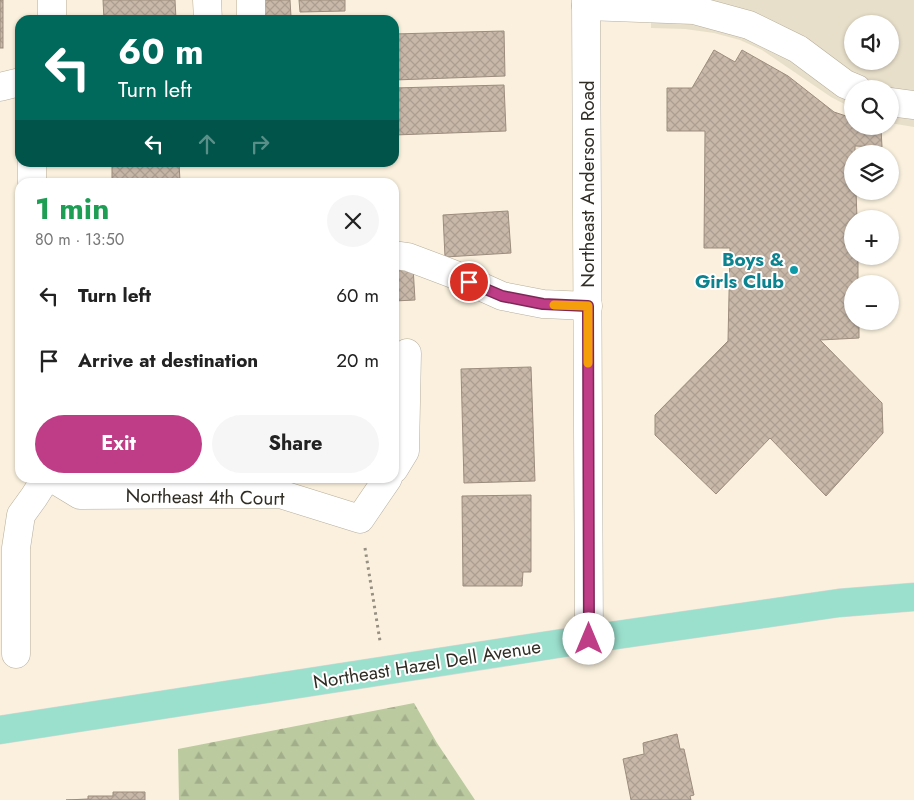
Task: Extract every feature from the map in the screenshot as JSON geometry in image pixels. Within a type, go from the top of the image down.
[{"type":"main road","name":"Northeast Hazel Dell Avenue","points":[[0,730],[589,639],[839,603],[914,597]]},
{"type":"street","points":[[52,0],[52,15]]},
{"type":"street","points":[[207,0],[208,15]]},
{"type":"street","points":[[251,0],[251,15]]},
{"type":"street","points":[[586,3],[694,10],[749,25],[798,49],[844,83]]},
{"type":"street","name":"Northeast Anderson Road","points":[[586,3],[589,639]]},
{"type":"street","points":[[0,87],[15,83]]},
{"type":"street","points":[[899,103],[914,105]]},
{"type":"street","points":[[399,256],[408,257],[453,274],[502,296],[543,304],[588,306]]},
{"type":"street","points":[[399,462],[406,451],[407,353]]},
{"type":"street","points":[[16,654],[16,548],[21,515],[43,483]]},
{"type":"street","name":"Northeast 4th Court","points":[[60,483],[80,495],[280,494],[360,519]]},
{"type":"street","points":[[360,519],[385,483]]},
{"type":"path","points":[[360,519],[385,671]]},
{"type":"shaded area","points":[[651,0],[914,0],[914,127],[899,124],[899,80],[844,80],[844,104],[762,50],[740,40],[714,33],[685,29],[651,28]]},
{"type":"green space","points":[[414,703],[437,743],[475,800],[179,800],[178,749]]},
{"type":"building","points":[[0,0],[3,0],[3,48],[0,48]]},
{"type":"building","points":[[103,0],[175,0],[176,15],[104,15]]},
{"type":"building","points":[[259,0],[290,0],[291,15],[259,15]]},
{"type":"building","points":[[299,0],[345,0],[345,11],[300,12]]},
{"type":"building","points":[[504,31],[505,76],[399,80],[399,34]]},
{"type":"building","name":"Boys & Girls Club","points":[[714,50],[735,62],[742,50],[788,76],[834,112],[844,115],[844,135],[881,135],[882,145],[844,145],[844,200],[856,200],[857,210],[844,210],[844,265],[858,265],[858,275],[844,275],[844,330],[859,330],[859,338],[820,340],[882,403],[883,433],[826,496],[770,438],[716,494],[655,435],[655,415],[728,341],[730,248],[704,248],[705,131],[667,131],[667,88],[692,88]]},
{"type":"building","points":[[504,85],[506,131],[399,135],[399,88]]},
{"type":"building","points":[[112,167],[179,167],[180,178],[112,178]]},
{"type":"building","points":[[508,211],[511,253],[445,257],[443,215]]},
{"type":"building","points":[[413,267],[415,300],[399,301],[399,268]]},
{"type":"building","points":[[531,367],[535,481],[464,483],[461,369]]},
{"type":"building","points":[[531,495],[531,572],[523,572],[522,586],[463,586],[462,496]]},
{"type":"building","points":[[677,734],[680,749],[684,749],[694,795],[690,796],[691,800],[631,800],[623,759],[644,754],[643,743]]},
{"type":"building","points":[[113,792],[145,792],[145,800],[66,800],[88,799],[88,796],[113,796]]},
{"type":"slow traffic","points":[[554,305],[588,306],[588,363]]},
{"type":"place","name":"Boys & Girls Club","points":[[794,270]]},
{"type":"route","points":[[469,282],[502,296],[543,304],[588,306],[589,639]]}]
